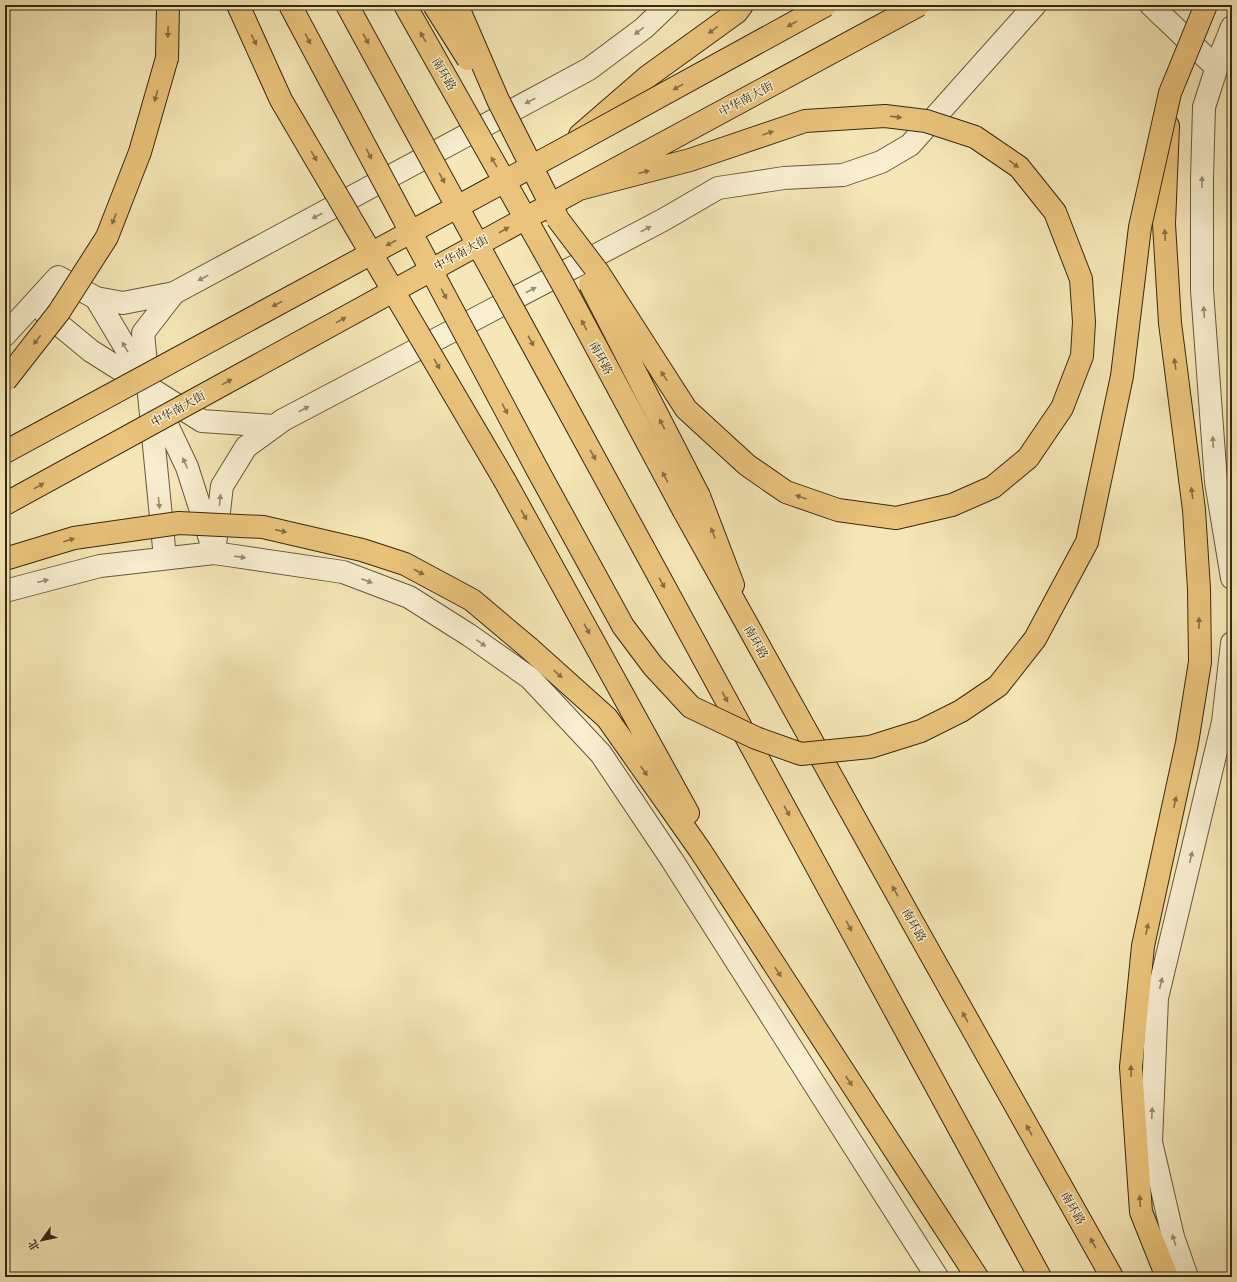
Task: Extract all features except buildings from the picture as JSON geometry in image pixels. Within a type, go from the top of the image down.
[{"type":"main road","points":[[5,381],[59,312],[107,237],[140,152],[167,58],[168,5]]},
{"type":"main road","points":[[238,5],[281,100],[505,481],[761,945]]},
{"type":"main road","points":[[290,5],[533,462],[623,626],[653,666],[691,707],[756,738],[801,754],[870,747],[921,731],[954,715],[998,686],[1035,639],[1087,542],[1122,376],[1140,227],[1170,93],[1206,5]]},
{"type":"main road","points":[[347,5],[1040,1277]]},
{"type":"main road","name":"南环路","points":[[405,5],[562,283],[684,511],[752,634],[1112,1277]]},
{"type":"main road","points":[[434,5],[510,124]]},
{"type":"main road","points":[[457,5],[498,100],[699,496],[752,634]]},
{"type":"main road","points":[[562,150],[647,77],[737,12],[742,5]]},
{"type":"main road","points":[[5,452],[826,5]]},
{"type":"main road","name":"中华南大街","points":[[5,504],[579,189],[919,5]]},
{"type":"main road","points":[[1167,1277],[1141,1212],[1131,1067],[1143,946],[1187,743],[1200,662],[1199,589],[1194,510],[1170,323],[1164,224],[1170,93]]},
{"type":"main road","points":[[557,218],[598,272],[686,410],[747,465],[786,492],[838,510],[896,518],[952,506],[993,487],[1028,458],[1062,408],[1082,356],[1084,322],[1081,279],[1055,212],[1019,167],[975,137],[926,121],[885,116],[805,121],[690,160],[579,189]]},
{"type":"main road","points":[[5,559],[74,538],[179,523],[263,527],[362,550],[405,564],[472,600],[529,648],[607,718],[700,850],[977,1277]]},
{"type":"street","points":[[5,335],[58,277],[96,298],[123,303],[174,294],[589,70],[644,28],[668,5]]},
{"type":"street","points":[[214,553],[222,486],[246,447],[274,426],[663,220],[718,188],[784,178],[843,175],[881,162],[910,145],[1035,5]]},
{"type":"street","points":[[1151,5],[1217,68]]},
{"type":"street","points":[[1232,27],[1204,108],[1202,178],[1202,290],[1216,482],[1232,578]]},
{"type":"street","points":[[164,558],[143,333],[174,294]]},
{"type":"street","points":[[41,295],[45,313],[91,351],[202,421],[274,426]]},
{"type":"street","points":[[96,298],[149,387],[187,466],[214,553]]},
{"type":"street","points":[[5,591],[100,566],[214,553],[343,572],[409,597],[469,635],[530,678],[606,761],[672,860],[937,1277]]},
{"type":"street","points":[[1187,1277],[1173,1237],[1151,1142],[1157,998],[1223,722],[1232,643]]}]
